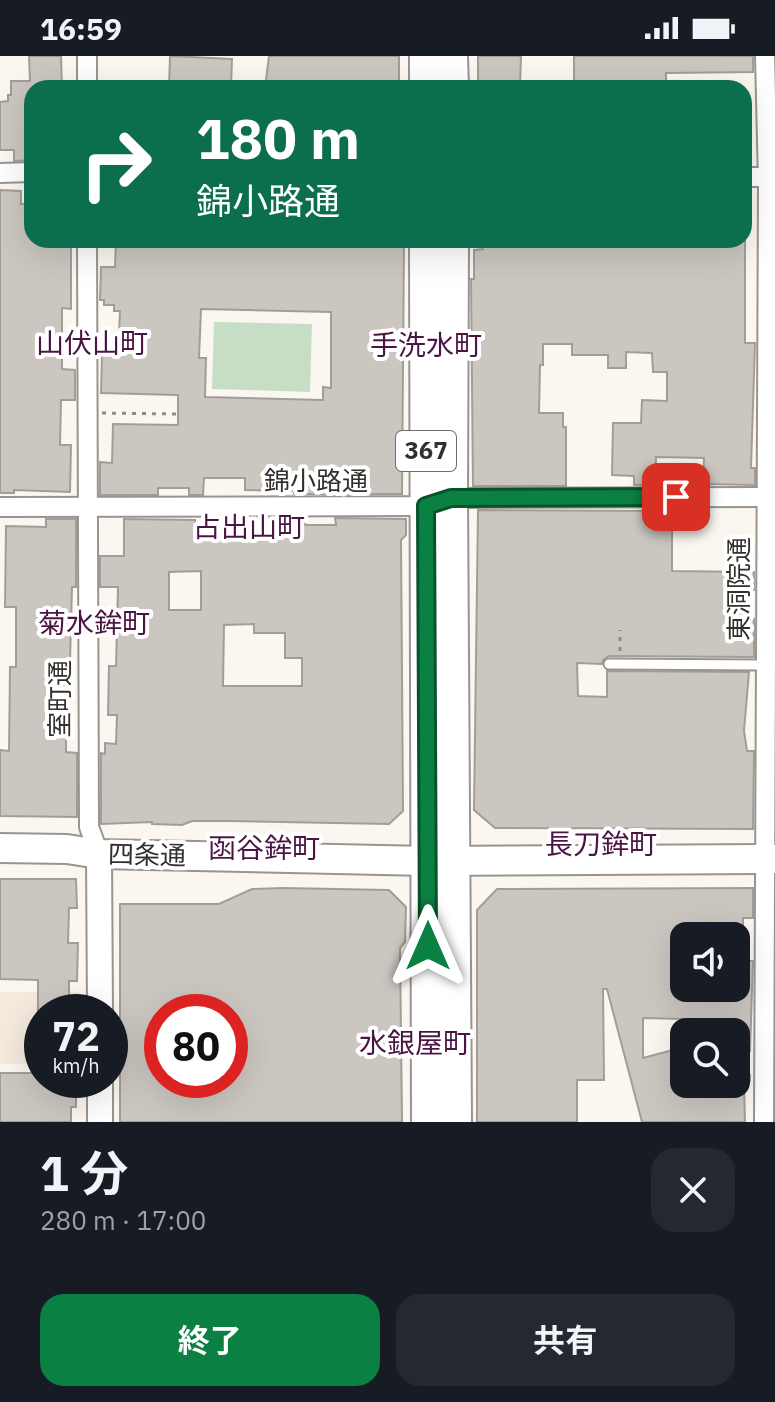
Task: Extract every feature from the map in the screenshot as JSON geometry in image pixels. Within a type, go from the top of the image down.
[{"type":"highway","points":[[426,56],[426,80]]},
{"type":"highway","points":[[451,56],[452,80]]},
{"type":"highway","name":"367","points":[[426,248],[438,502],[441,861],[455,1122]]},
{"type":"highway","name":"367","points":[[438,502],[452,248]]},
{"type":"highway","name":"367","points":[[428,1122],[441,861]]},
{"type":"main road","name":"四条通","points":[[0,848],[67,849],[99,854],[441,861],[769,859]]},
{"type":"street","points":[[87,56],[87,80]]},
{"type":"street","name":"東洞院通","points":[[764,1122],[769,859],[764,665],[770,497],[771,177],[765,56]]},
{"type":"street","points":[[0,173],[24,172]]},
{"type":"street","name":"室町通","points":[[87,248],[89,827],[99,854],[100,994]]},
{"type":"street","name":"錦小路通","points":[[0,507],[770,497]]},
{"type":"street","points":[[100,1098],[100,1122]]},
{"type":"lane","points":[[615,664],[764,665]]},
{"type":"path","points":[[87,413],[178,414]]},
{"type":"path","points":[[615,664],[620,630]]},
{"type":"shaded area","points":[[0,992],[79,992],[24,994],[24,1064],[0,1064]]},
{"type":"green space","points":[[214,322],[312,324],[310,392],[212,389]]},
{"type":"building","points":[[29,56],[61,56],[62,80],[30,80]]},
{"type":"building","points":[[170,56],[232,59],[231,80],[169,80]]},
{"type":"building","points":[[269,56],[399,56],[399,80],[266,80]]},
{"type":"building","points":[[478,56],[521,56],[520,80],[478,80]]},
{"type":"building","points":[[574,56],[753,56],[753,72],[666,73],[666,80],[574,80]]},
{"type":"building","points":[[11,81],[24,81],[24,160],[14,161],[14,150],[0,150],[0,102],[8,101]]},
{"type":"building","points":[[0,190],[21,191],[24,248],[71,248],[71,309],[62,308],[62,369],[75,370],[75,400],[61,400],[60,445],[71,445],[70,492],[14,490],[14,493],[0,493]]},
{"type":"building","points":[[116,248],[404,248],[402,494],[294,494],[294,491],[245,490],[245,478],[204,478],[203,495],[189,495],[189,488],[158,488],[158,495],[100,495],[100,462],[112,463],[113,424],[178,425],[178,395],[101,393],[102,355],[118,356],[120,311],[114,311],[114,305],[104,305],[104,300],[100,300],[101,267],[115,267]],"holes":[[[201,309],[331,312],[331,388],[323,387],[323,400],[205,397],[206,358],[199,358]]]},
{"type":"building","points":[[745,248],[745,343],[755,343],[751,468],[755,468],[755,485],[703,484],[704,458],[656,457],[655,485],[634,485],[634,476],[612,475],[613,423],[641,423],[642,400],[667,401],[667,372],[653,372],[652,353],[626,352],[626,368],[608,368],[608,355],[572,355],[572,344],[543,344],[539,413],[563,413],[563,427],[566,427],[566,486],[473,486],[471,279],[474,279],[474,250]]},
{"type":"building","points":[[478,510],[672,511],[672,571],[754,572],[754,590],[746,590],[746,619],[754,619],[754,657],[609,656],[602,664],[577,663],[578,696],[607,697],[607,671],[749,672],[744,731],[747,751],[754,751],[753,829],[495,828],[474,810]]},
{"type":"building","points":[[305,518],[305,525],[336,525],[335,518],[406,519],[406,535],[401,540],[403,811],[389,824],[192,821],[182,825],[152,822],[101,824],[101,753],[105,754],[105,743],[116,744],[117,715],[108,715],[109,666],[116,666],[118,587],[100,587],[100,556],[124,556],[124,519],[195,520],[196,530],[219,532],[249,531],[249,519]],"holes":[[[201,571],[201,610],[169,610],[169,572]],[[254,624],[254,633],[285,633],[285,658],[302,658],[302,686],[223,686],[224,625]]]},
{"type":"building","points":[[46,519],[76,519],[76,587],[72,587],[70,663],[66,663],[66,752],[77,753],[77,817],[0,816],[0,750],[9,751],[10,667],[16,667],[16,607],[5,607],[6,526],[46,527]]},
{"type":"building","points":[[0,879],[76,879],[77,908],[69,908],[68,943],[78,943],[77,981],[69,981],[69,994],[38,994],[38,980],[0,979]]},
{"type":"building","points":[[283,888],[389,890],[406,907],[405,942],[400,948],[402,1122],[120,1122],[120,1098],[128,1098],[128,994],[120,994],[120,904],[219,904],[252,889]]},
{"type":"building","points":[[753,888],[753,918],[743,918],[743,922],[670,922],[670,1002],[750,1002],[750,961],[753,961],[750,1051],[750,1018],[643,1018],[643,1058],[670,1051],[670,1098],[744,1098],[745,1122],[642,1122],[607,989],[603,989],[604,1080],[577,1080],[577,1122],[477,1122],[477,910],[497,889]]},
{"type":"building","points":[[0,1073],[24,1073],[24,1098],[76,1098],[76,1107],[71,1107],[71,1122],[0,1122]]},
{"type":"district","name":"山伏山町","points":[[92,343]]},
{"type":"district","name":"手洗水町","points":[[426,345]]},
{"type":"district","name":"占出山町","points":[[249,527]]},
{"type":"district","name":"菊水鉾町","points":[[94,623]]},
{"type":"district","name":"長刀鉾町","points":[[601,844]]},
{"type":"district","name":"函谷鉾町","points":[[264,848]]},
{"type":"district","name":"水銀屋町","points":[[415,1043]]},
{"type":"route","points":[[428,946],[426,506],[451,498],[676,497]]}]
